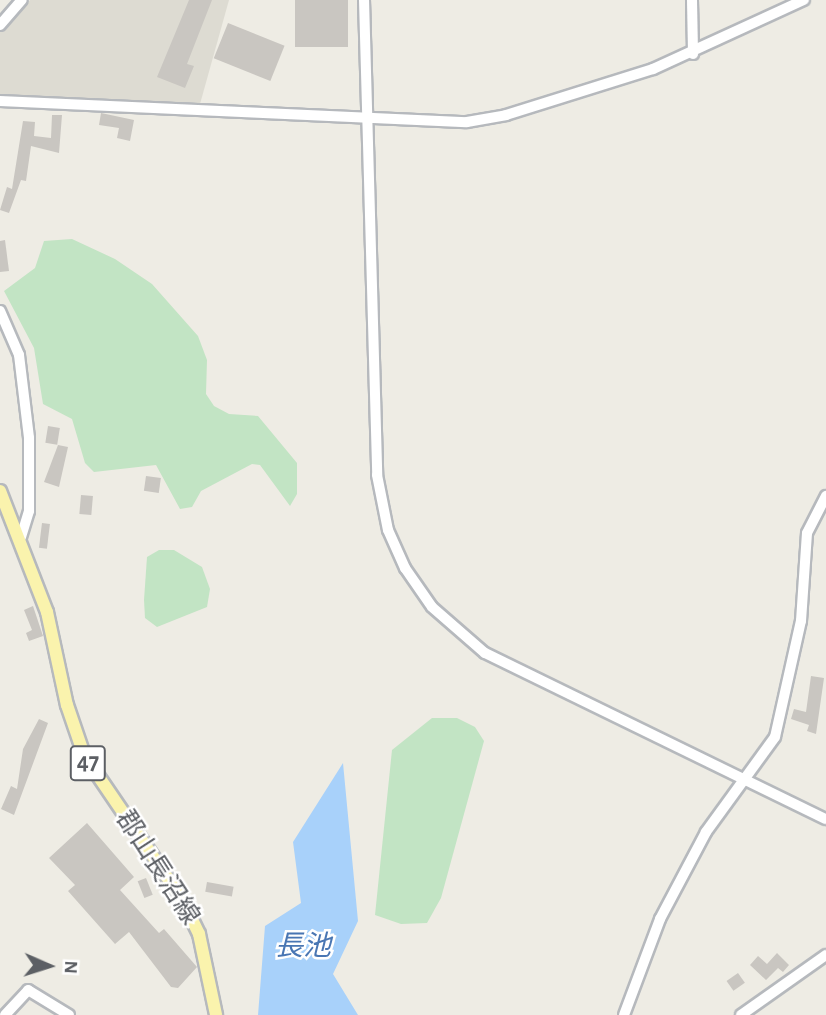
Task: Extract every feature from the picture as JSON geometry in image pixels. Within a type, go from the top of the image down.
[{"type":"main road","name":"郡山長沼線","points":[[0,491],[21,537],[47,612],[67,705],[84,755],[182,899],[199,934],[216,1015]]},
{"type":"street","points":[[0,25],[22,0]]},
{"type":"street","points":[[365,0],[377,475],[388,530],[405,568],[432,607],[485,653],[748,778],[826,819]]},
{"type":"street","points":[[692,0],[693,54]]},
{"type":"street","points":[[0,101],[467,122],[506,115],[693,54],[804,0]]},
{"type":"street","points":[[0,311],[19,355],[29,438],[29,511],[21,537]]},
{"type":"street","points":[[624,1015],[666,907],[706,832],[748,778],[775,737],[786,703],[801,621],[807,533],[826,496]]},
{"type":"street","points":[[741,1015],[826,955]]},
{"type":"street","points":[[5,1015],[28,990],[69,1015]]},
{"type":"shaded area","points":[[30,0],[229,0],[200,104],[0,94],[0,32]]},
{"type":"green space","points":[[72,239],[115,259],[152,284],[198,336],[207,360],[206,394],[214,406],[229,414],[258,416],[297,463],[297,494],[290,506],[260,465],[252,464],[201,491],[192,507],[180,509],[156,465],[94,472],[85,463],[72,419],[43,404],[34,348],[4,291],[35,268],[44,241]]},
{"type":"green space","points":[[159,550],[174,550],[202,567],[210,589],[207,607],[157,627],[145,618],[144,600],[147,557]]},
{"type":"green space","points":[[432,718],[457,718],[475,727],[484,741],[441,898],[427,923],[401,924],[375,915],[392,750]]},
{"type":"water","name":"長池","points":[[343,763],[358,921],[333,974],[358,1015],[258,1015],[265,926],[301,903],[293,842]]},
{"type":"building","points":[[189,0],[212,0],[187,64],[194,66],[185,88],[157,77]]},
{"type":"building","points":[[295,0],[348,0],[348,47],[295,47]]},
{"type":"building","points":[[228,23],[285,46],[270,81],[214,58]]},
{"type":"building","points":[[101,113],[134,120],[130,141],[117,138],[119,128],[99,125]]},
{"type":"building","points":[[52,115],[62,115],[59,153],[31,146],[26,181],[21,180],[9,213],[0,210],[7,187],[12,189],[23,121],[35,122],[34,136],[51,138]]},
{"type":"building","points":[[5,240],[9,271],[0,272],[0,241]]},
{"type":"building","points":[[48,426],[60,428],[57,445],[45,443]]},
{"type":"building","points":[[58,445],[68,447],[59,487],[44,482]]},
{"type":"building","points":[[146,476],[161,478],[159,493],[144,491]]},
{"type":"building","points":[[81,495],[93,496],[91,515],[79,514]]},
{"type":"building","points":[[42,523],[50,524],[47,549],[39,548]]},
{"type":"building","points":[[33,606],[43,636],[29,641],[26,633],[32,630],[24,610]]},
{"type":"building","points":[[811,676],[824,678],[816,734],[807,731],[809,725],[791,719],[794,709],[806,712]]},
{"type":"building","points":[[39,719],[48,723],[14,815],[1,809],[11,786],[17,789],[23,749]]},
{"type":"building","points":[[87,823],[134,877],[120,890],[159,933],[164,929],[197,967],[178,988],[171,987],[129,932],[115,944],[68,891],[75,885],[49,858]]},
{"type":"building","points":[[146,878],[153,895],[144,898],[138,881]]},
{"type":"building","points":[[207,882],[234,887],[232,897],[205,892]]},
{"type":"building","points":[[777,953],[789,965],[783,972],[778,968],[766,980],[750,965],[758,956],[767,964]]},
{"type":"building","points":[[738,973],[745,983],[733,991],[727,981]]}]
